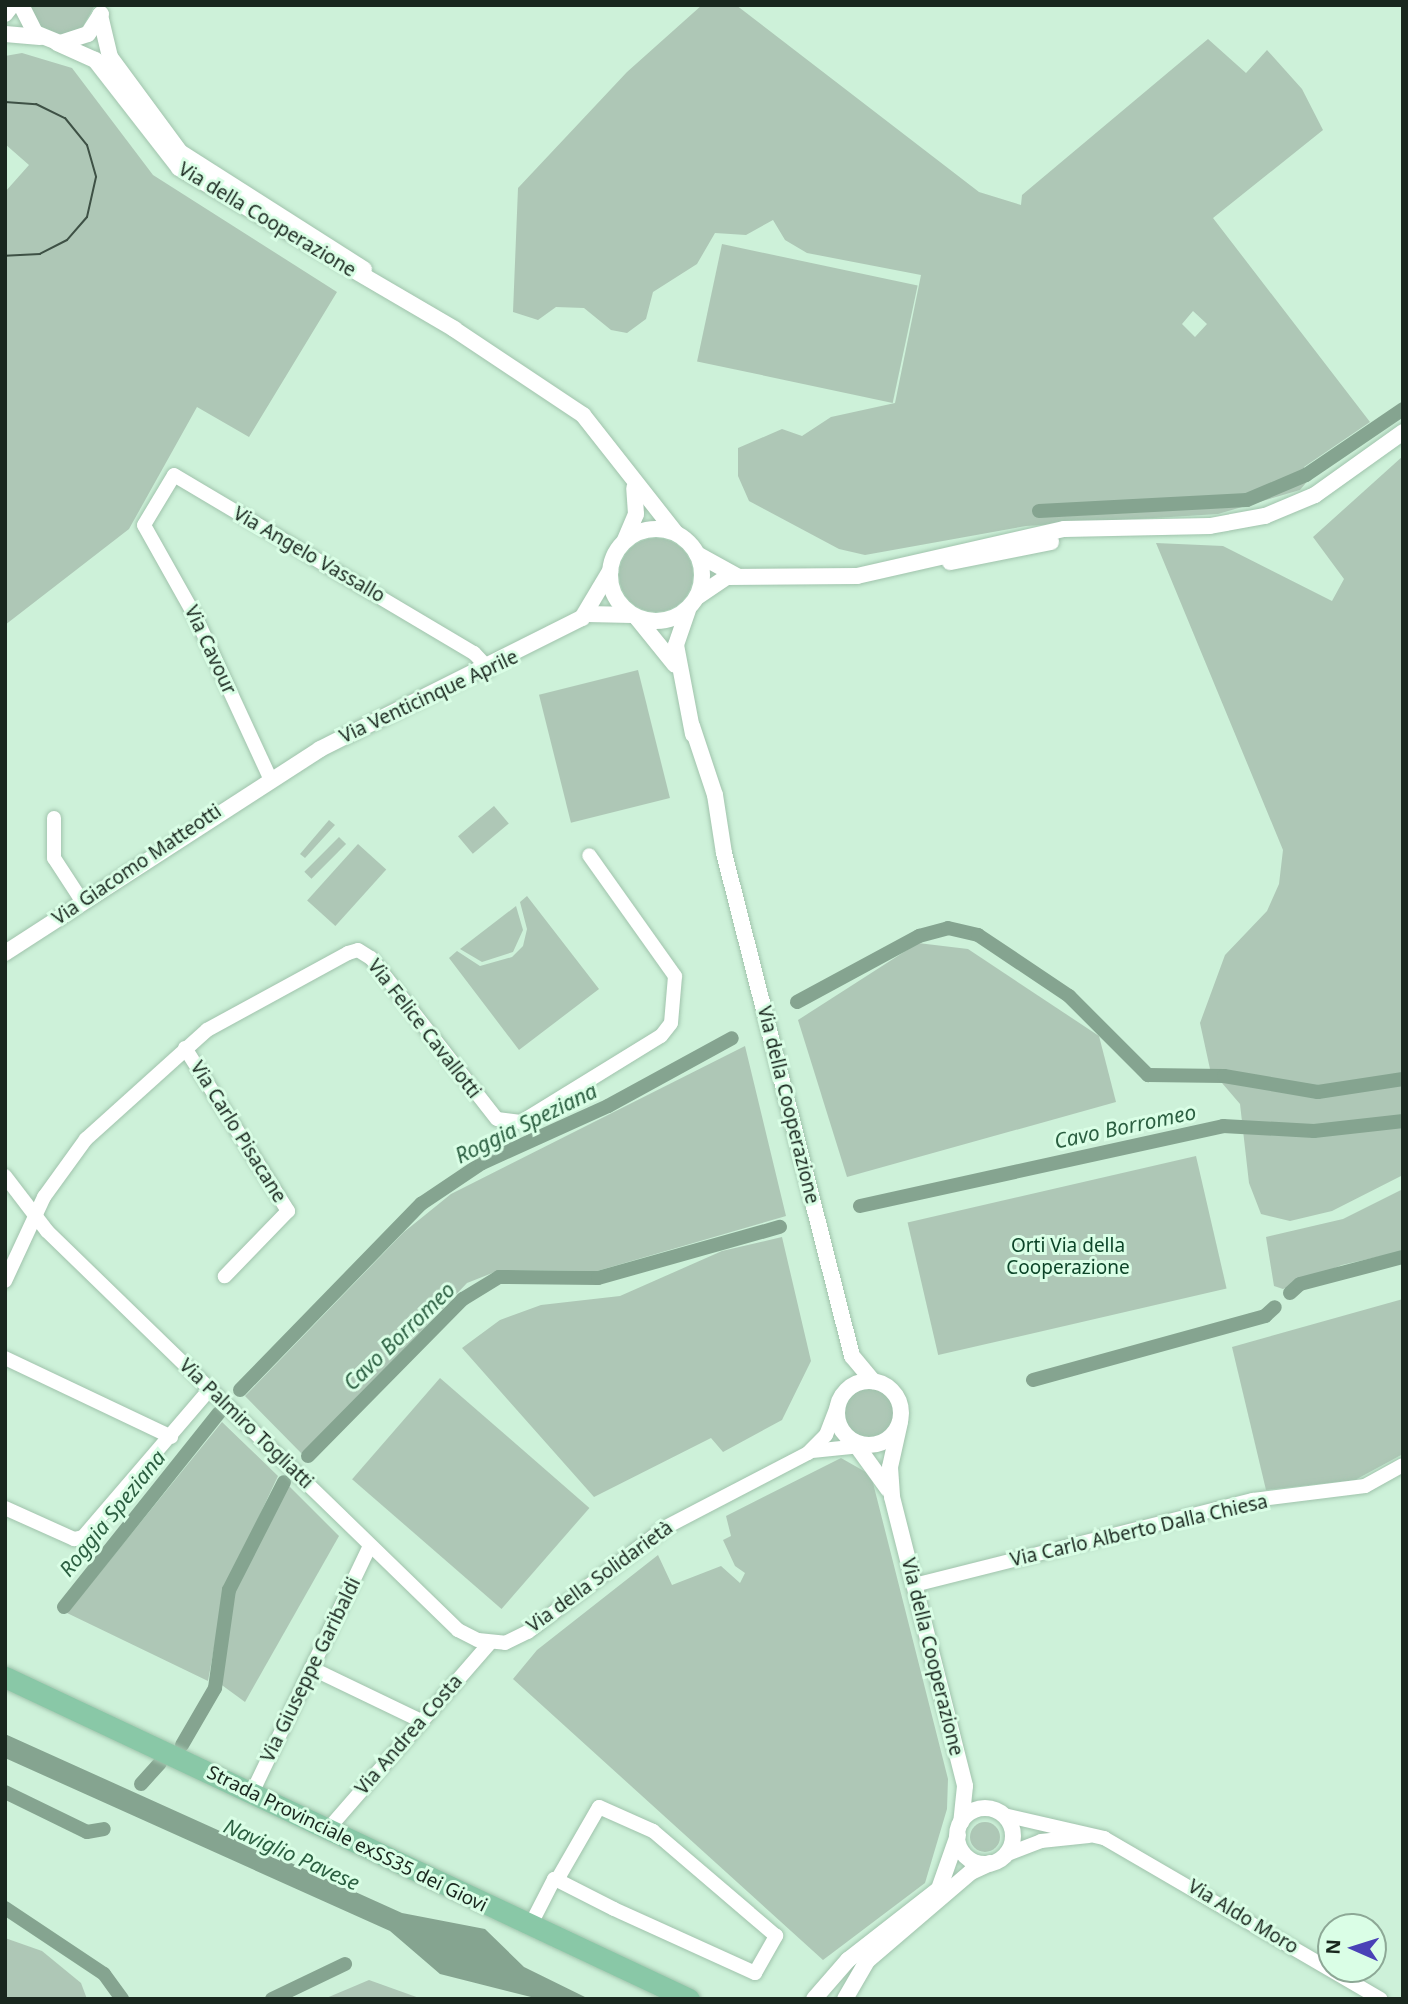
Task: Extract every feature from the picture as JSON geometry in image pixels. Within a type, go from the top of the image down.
[{"type":"main road","name":"Strada Provinciale exSS35 dei Giovi","points":[[5,1677],[689,1999]]},
{"type":"street","points":[[5,14],[12,5]]},
{"type":"street","points":[[21,5],[28,25],[50,40]]},
{"type":"street","points":[[5,34],[50,40],[83,37],[102,9]]},
{"type":"street","name":"Via della Cooperazione","points":[[102,9],[110,57],[180,152],[402,298],[558,395],[612,444],[632,479],[676,533]]},
{"type":"street","name":"Via della Cooperazione","points":[[50,40],[95,60],[179,168],[402,298]]},
{"type":"street","points":[[737,576],[697,554],[676,533],[643,530],[624,541],[587,614],[634,616],[663,621],[693,602],[718,579],[737,576],[857,576],[915,566],[979,561],[1115,528],[1210,526],[1265,516],[1315,495],[1403,432]]},
{"type":"street","name":"Via Angelo Vassallo","points":[[144,525],[174,475],[474,653],[489,668]]},
{"type":"street","name":"Via della Cooperazione","points":[[624,541],[636,514],[632,479]]},
{"type":"street","name":"Via Cavour","points":[[144,525],[195,616],[270,778]]},
{"type":"street","points":[[693,602],[702,580],[697,554]]},
{"type":"street","points":[[610,571],[614,593],[634,616]]},
{"type":"street","name":"Via della Cooperazione","points":[[693,602],[676,634],[678,671],[692,726],[704,798],[724,853],[852,1356],[873,1381]]},
{"type":"street","name":"Via Venticinque Aprile","points":[[270,778],[489,668],[587,614]]},
{"type":"street","name":"Via della Cooperazione","points":[[634,616],[678,671]]},
{"type":"street","name":"Via Giacomo Matteotti","points":[[5,953],[270,778]]},
{"type":"street","points":[[54,818],[54,858],[82,901]]},
{"type":"street","name":"Via Felice Cavallotti","points":[[5,1281],[35,1216],[76,1148],[186,1048],[358,950],[371,958],[488,1113],[521,1122],[661,1036],[671,1023],[671,968],[589,855]]},
{"type":"street","name":"Via Carlo Pisacane","points":[[186,1048],[288,1211],[225,1276]]},
{"type":"street","name":"Via Palmiro Togliatti","points":[[5,1176],[35,1216],[458,1630],[497,1643]]},
{"type":"street","name":"Via della Cooperazione","points":[[841,1399],[852,1356]]},
{"type":"street","points":[[5,1358],[171,1437]]},
{"type":"street","points":[[873,1381],[898,1397],[900,1422],[889,1438],[860,1443],[838,1422],[841,1399],[873,1381]]},
{"type":"street","points":[[5,1508],[79,1540],[210,1390]]},
{"type":"street","name":"Via della Solidarietà","points":[[497,1643],[672,1523],[808,1452],[826,1435],[841,1399]]},
{"type":"street","name":"Via della Cooperazione","points":[[900,1422],[890,1467],[892,1497],[962,1776],[959,1829]]},
{"type":"street","name":"Via della Cooperazione","points":[[860,1443],[892,1497]]},
{"type":"street","name":"Via della Solidarietà","points":[[808,1452],[860,1443]]},
{"type":"street","name":"Via Carlo Alberto Dalla Chiesa","points":[[914,1585],[1253,1500],[1365,1486],[1403,1465]]},
{"type":"street","name":"Via Giuseppe Garibaldi","points":[[252,1793],[370,1546]]},
{"type":"street","name":"Via Andrea Costa","points":[[329,1828],[419,1720],[497,1643]]},
{"type":"street","points":[[312,1668],[419,1720]]},
{"type":"street","name":"Via della Cooperazione","points":[[962,1776],[999,1813]]},
{"type":"street","points":[[530,1926],[599,1807],[653,1831],[776,1936],[755,1973],[557,1880]]},
{"type":"street","points":[[814,1999],[848,1960],[939,1889],[959,1829],[975,1810],[999,1813],[1013,1836],[1005,1855]]},
{"type":"street","name":"Via Aldo Moro","points":[[999,1813],[1104,1838],[1381,1999]]},
{"type":"street","points":[[959,1829],[965,1855],[990,1863]]},
{"type":"street","points":[[845,1999],[867,1961],[971,1872],[1005,1855],[1056,1838],[1104,1838]]},
{"type":"green space","points":[[29,5],[95,5],[82,28],[60,36],[38,26]]},
{"type":"green space","points":[[702,5],[736,5],[979,192],[1021,205],[1022,195],[1208,39],[1246,73],[1267,50],[1302,89],[1323,130],[1213,218],[1370,422],[1304,467],[1310,478],[1300,490],[1218,514],[1026,526],[865,555],[839,549],[749,501],[738,476],[738,448],[782,429],[802,436],[831,417],[895,403],[921,275],[807,253],[785,240],[773,220],[746,235],[715,233],[697,264],[653,292],[646,319],[627,333],[611,330],[584,308],[556,307],[538,320],[513,312],[518,188],[627,72]],"holes":[[[1193,311],[1207,324],[1195,337],[1182,324]]]},
{"type":"green space","points":[[22,53],[72,68],[153,175],[337,292],[249,437],[197,407],[129,529],[5,625],[5,192],[29,165],[5,144],[5,56]]},
{"type":"green space","points":[[722,244],[918,286],[893,403],[697,361]]},
{"type":"green space","points":[[1403,456],[1403,1175],[1332,1211],[1290,1221],[1261,1214],[1249,1183],[1240,1104],[1210,1069],[1200,1023],[1225,955],[1267,911],[1279,884],[1283,850],[1156,543],[1223,546],[1332,601],[1344,579],[1313,537]]},
{"type":"green space","points":[[656,538],[677,544],[687,554],[693,575],[687,596],[677,606],[656,612],[635,606],[625,596],[619,575],[625,554],[635,544]]},
{"type":"green space","points":[[638,670],[670,798],[571,823],[539,695]]},
{"type":"green space","points":[[494,806],[509,824],[473,854],[458,836]]},
{"type":"green space","points":[[329,820],[335,825],[305,858],[300,854]]},
{"type":"green space","points":[[339,837],[346,844],[311,879],[304,872]]},
{"type":"green space","points":[[358,844],[386,869],[335,926],[307,900]]},
{"type":"green space","points":[[527,896],[599,989],[519,1050],[449,958],[457,951],[480,966],[512,957],[523,946],[527,929],[520,902]]},
{"type":"green space","points":[[516,906],[523,930],[513,952],[482,962],[460,949]]},
{"type":"green space","points":[[918,943],[968,949],[1099,1036],[1116,1102],[847,1177],[798,1020]]},
{"type":"green space","points":[[745,1046],[786,1216],[597,1271],[500,1270],[467,1283],[303,1455],[245,1396],[404,1232],[451,1194]]},
{"type":"green space","name":"Orti Via della Cooperazione","points":[[1196,1156],[1227,1289],[938,1355],[908,1223]]},
{"type":"green space","points":[[1403,1189],[1403,1251],[1342,1265],[1283,1289],[1274,1286],[1266,1237],[1343,1219]]},
{"type":"green space","points":[[782,1237],[811,1361],[782,1420],[723,1452],[711,1438],[594,1497],[462,1348],[500,1320],[541,1305],[620,1296],[722,1251]]},
{"type":"green space","points":[[1403,1299],[1403,1454],[1355,1480],[1266,1490],[1232,1347]]},
{"type":"green space","points":[[440,1378],[589,1508],[502,1609],[352,1479]]},
{"type":"green space","points":[[870,1388],[888,1395],[895,1413],[888,1431],[870,1438],[852,1431],[845,1413],[852,1395]]},
{"type":"green space","points":[[222,1422],[278,1476],[225,1589],[208,1681],[67,1613]]},
{"type":"green space","points":[[841,1458],[871,1475],[948,1779],[947,1809],[925,1883],[823,1960],[513,1679],[537,1650],[658,1555],[672,1585],[721,1566],[740,1583],[745,1573],[735,1566],[723,1540],[731,1536],[726,1516]]},
{"type":"green space","points":[[288,1485],[339,1536],[245,1702],[219,1683],[235,1590]]},
{"type":"green space","points":[[985,1822],[991,1823],[999,1831],[999,1843],[991,1851],[985,1852],[979,1851],[971,1843],[970,1837],[971,1831],[979,1823]]},
{"type":"green space","points":[[5,1938],[42,1951],[81,1983],[87,1999],[5,1999]]},
{"type":"green space","points":[[369,1980],[422,1999],[324,1999]]},
{"type":"shaded area","points":[[5,1734],[402,1913],[485,1929],[524,1967],[589,1999],[539,1999],[440,1974],[390,1931],[5,1758]]},
{"type":"waterway","points":[[1039,511],[1247,500],[1306,475],[1403,409]]},
{"type":"waterway","name":"Roggia Speziana","points":[[797,1002],[919,936],[948,928],[978,935],[1069,996],[1148,1075],[1224,1076],[1318,1092],[1403,1079]]},
{"type":"waterway","name":"Roggia Speziana","points":[[240,1390],[421,1204],[482,1163],[608,1106],[732,1038]]},
{"type":"waterway","name":"Cavo Borromeo","points":[[860,1206],[1223,1126],[1314,1131],[1403,1121]]},
{"type":"waterway","name":"Cavo Borromeo","points":[[308,1456],[463,1299],[499,1277],[598,1278],[780,1227]]},
{"type":"waterway","points":[[1290,1293],[1300,1284],[1403,1257]]},
{"type":"waterway","points":[[1033,1380],[1265,1316],[1275,1307]]},
{"type":"waterway","name":"Roggia Speziana","points":[[64,1607],[219,1413]]},
{"type":"waterway","name":"Cavo Borromeo","points":[[182,1745],[215,1688],[229,1590],[284,1482]]},
{"type":"waterway","name":"Cavo Borromeo","points":[[141,1784],[160,1763]]},
{"type":"waterway","name":"Cavo Borromeo","points":[[5,1792],[87,1832],[104,1829]]},
{"type":"waterway","points":[[5,1908],[104,1974],[122,1999]]},
{"type":"waterway","points":[[272,1999],[345,1964]]},
{"type":"tram line","points":[[5,102],[36,104],[65,118],[87,145],[96,177],[87,217],[67,240],[40,254],[5,256]]},
{"type":"water label","name":"Naviglio Pavese","points":[[292,1854]]}]
